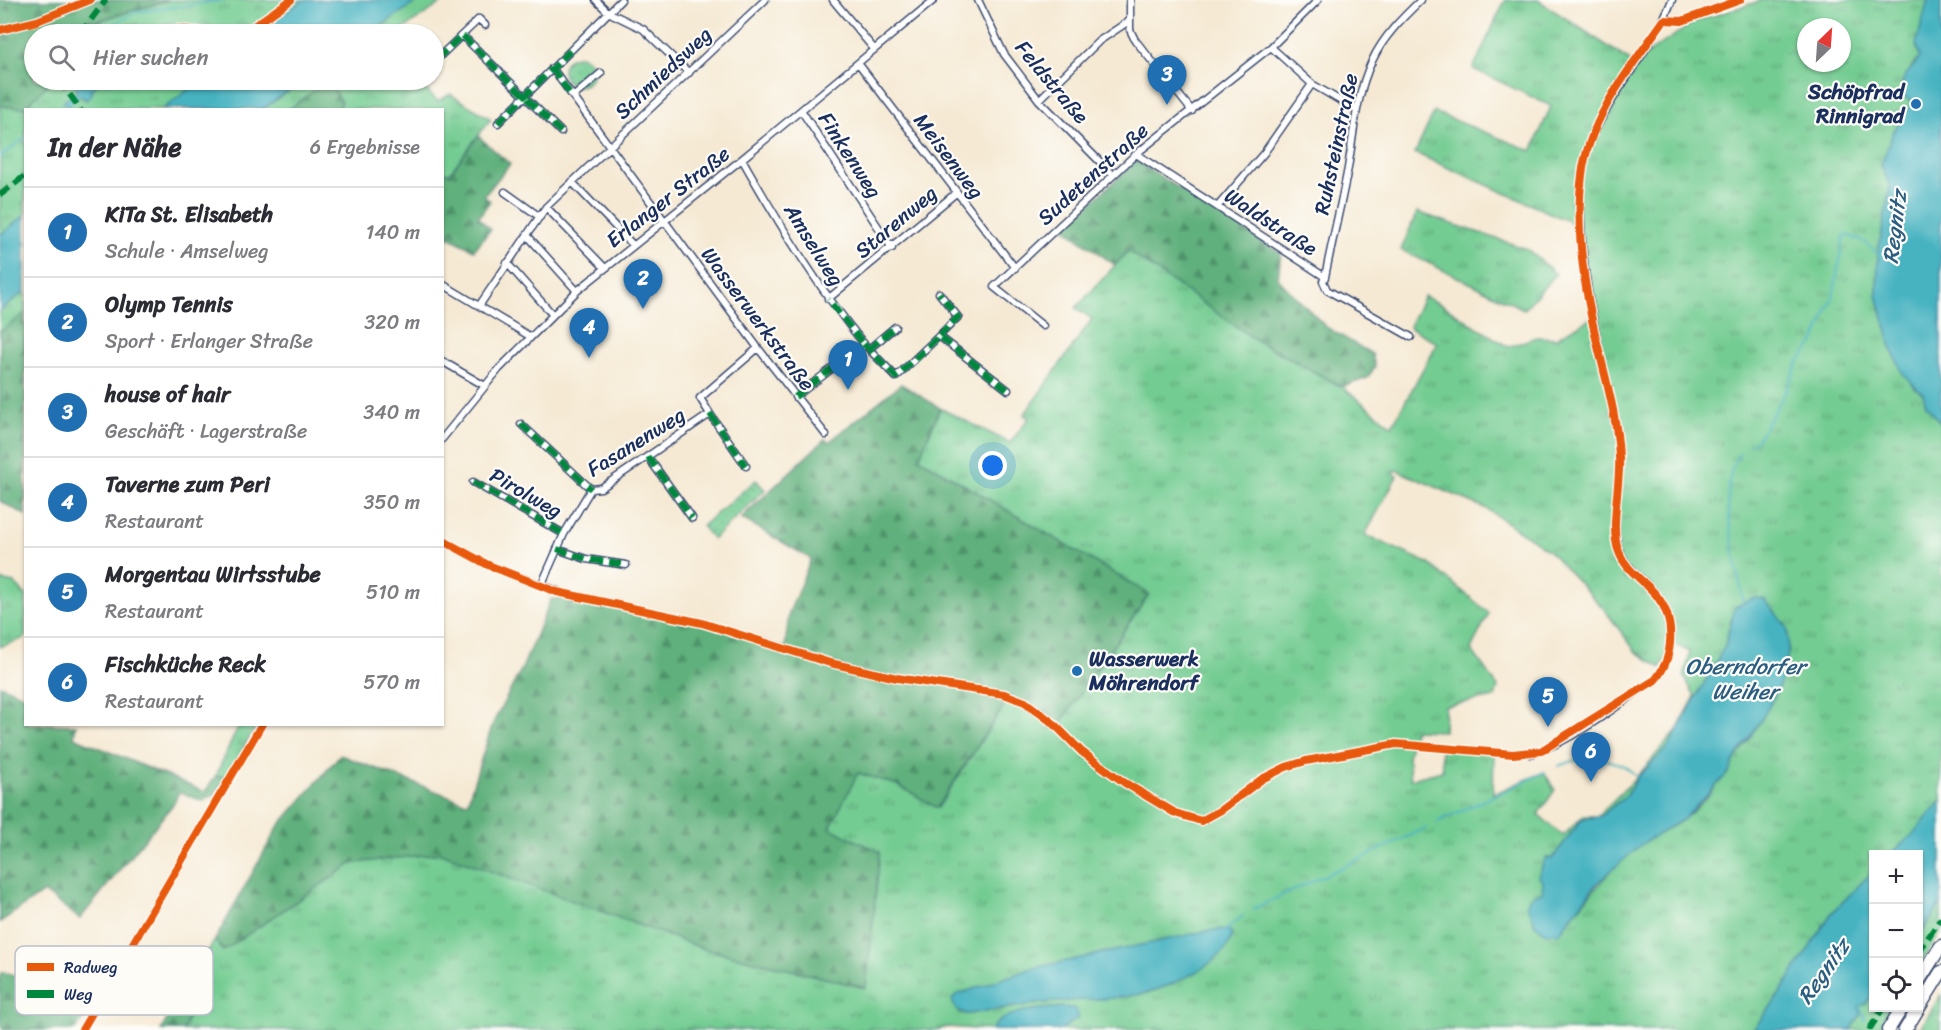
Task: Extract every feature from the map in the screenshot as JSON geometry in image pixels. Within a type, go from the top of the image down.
[{"type":"highway","points":[[1923,974],[1941,946]]},
{"type":"highway","points":[[1905,1030],[1941,972]]},
{"type":"highway","points":[[1888,1030],[1899,1012]]},
{"type":"street","points":[[596,0],[608,12],[643,29],[688,73]]},
{"type":"street","points":[[498,123],[523,95],[621,0]]},
{"type":"street","name":"Schmiedsweg","points":[[480,306],[546,207],[765,0]]},
{"type":"street","points":[[833,0],[874,48]]},
{"type":"street","name":"Erlanger Straße","points":[[444,437],[485,386],[577,291],[742,159],[934,0]]},
{"type":"street","name":"Feldstraße","points":[[978,0],[1004,54],[1039,100],[1113,176]]},
{"type":"street","points":[[1130,0],[1129,21],[1135,40],[1192,111]]},
{"type":"street","name":"Sudetenstraße","points":[[1042,326],[994,287],[1136,154],[1271,47],[1318,0]]},
{"type":"street","name":"Ruhsteinstraße","points":[[1325,277],[1347,170],[1356,110],[1372,62],[1379,47],[1421,0]]},
{"type":"street","points":[[1530,754],[1541,751],[1590,723],[1655,680],[1665,666],[1669,650],[1669,627],[1665,608],[1658,597],[1630,570],[1618,551],[1616,532],[1619,446],[1593,326],[1581,237],[1580,198],[1586,156],[1604,110],[1664,20],[1672,0]]},
{"type":"street","points":[[1664,20],[1682,21],[1740,0]]},
{"type":"street","points":[[444,53],[478,19],[485,25]]},
{"type":"street","points":[[1039,100],[1099,41],[1129,21]]},
{"type":"street","points":[[462,35],[561,132]]},
{"type":"street","points":[[1271,47],[1312,84],[1356,110]]},
{"type":"street","name":"Meisenweg","points":[[858,63],[1015,268]]},
{"type":"street","name":"Wasserwerkstraße","points":[[552,68],[758,348],[826,435]]},
{"type":"street","points":[[573,97],[601,73]]},
{"type":"street","points":[[1218,206],[1264,153],[1312,84]]},
{"type":"street","name":"Finkenweg","points":[[801,110],[892,248]]},
{"type":"street","name":"Waldstraße","points":[[1136,154],[1325,277],[1323,281],[1327,290],[1412,337]]},
{"type":"street","name":"Amselweg","points":[[742,159],[828,299],[869,350],[896,377],[958,318],[939,293]]},
{"type":"street","points":[[572,182],[633,245]]},
{"type":"street","points":[[505,192],[540,217]]},
{"type":"street","name":"Starenweg","points":[[828,299],[956,193]]},
{"type":"street","points":[[546,207],[605,268]]},
{"type":"street","points":[[527,235],[577,291]]},
{"type":"street","points":[[507,263],[553,315]]},
{"type":"street","points":[[444,285],[531,337]]},
{"type":"street","points":[[869,350],[895,327]]},
{"type":"street","points":[[939,336],[1008,390]]},
{"type":"street","points":[[795,397],[864,344]]},
{"type":"street","name":"Fasanenweg","points":[[541,586],[564,534],[591,489],[601,488],[710,414],[700,398],[758,348]]},
{"type":"street","points":[[444,362],[485,386]]},
{"type":"street","points":[[710,414],[746,466]]},
{"type":"street","points":[[521,424],[591,489]]},
{"type":"street","points":[[648,457],[692,518]]},
{"type":"street","name":"Pirolweg","points":[[473,482],[564,534]]},
{"type":"street","points":[[444,541],[488,565],[574,597]]},
{"type":"street","points":[[557,549],[586,559],[626,565]]},
{"type":"green space","points":[[0,0],[169,0],[86,24],[24,24],[24,90],[42,90],[24,108],[0,106]]},
{"type":"green space","points":[[169,0],[304,0],[267,24],[89,24]]},
{"type":"green space","points":[[419,0],[446,0],[411,24],[384,24]]},
{"type":"green space","points":[[1505,0],[1538,0],[1633,63],[1696,21],[1763,0],[1928,0],[1917,49],[1920,57],[1911,67],[1913,101],[1881,165],[1890,186],[1878,254],[1877,295],[1891,347],[1915,388],[1923,394],[1926,405],[1941,423],[1941,801],[1913,834],[1895,850],[1869,850],[1869,875],[1831,914],[1775,1002],[1753,1030],[1060,1030],[1078,1018],[991,1030],[948,1027],[937,1030],[183,1030],[189,1015],[213,1015],[213,946],[211,946],[215,940],[224,950],[353,863],[441,853],[705,949],[866,988],[829,828],[858,773],[898,785],[938,808],[1010,696],[1057,728],[1149,594],[919,458],[940,408],[1010,443],[1029,418],[1024,415],[1092,319],[1076,308],[1128,251],[1256,340],[1342,387],[1392,426],[1437,343],[1409,327],[1424,296],[1444,306],[1508,347],[1536,337],[1556,338],[1593,317],[1577,225],[1415,153],[1434,112],[1532,151],[1551,106],[1473,69]],"holes":[[[1396,470],[1485,508],[1549,551],[1604,609],[1636,652],[1661,668],[1672,643],[1690,652],[1684,677],[1695,696],[1677,730],[1634,780],[1597,816],[1583,816],[1563,836],[1538,814],[1555,790],[1544,772],[1493,794],[1494,752],[1441,748],[1442,771],[1411,779],[1408,757],[1414,730],[1444,731],[1445,706],[1495,697],[1498,687],[1471,649],[1489,613],[1428,563],[1365,535],[1397,476],[1394,473]],[[1731,619],[1758,725],[1706,798],[1679,822],[1644,842],[1620,862],[1578,908],[1559,933],[1535,897],[1542,892],[1551,860],[1582,819],[1600,816],[1626,796],[1638,777],[1668,747],[1725,646]],[[1219,929],[1148,993],[1050,1002],[968,1014],[959,1012],[954,997],[1030,969]]]},
{"type":"green space","points":[[578,56],[584,57],[592,65],[592,77],[584,85],[578,86],[572,85],[564,77],[563,71],[564,65],[572,57]]},
{"type":"green space","points":[[42,90],[83,90],[81,95],[86,100],[91,90],[188,90],[164,108],[24,108]]},
{"type":"green space","points":[[290,90],[315,90],[290,108],[265,108]]},
{"type":"green space","points":[[315,90],[334,90],[341,102],[339,108],[290,108]]},
{"type":"green space","points":[[334,90],[426,90],[438,101],[450,94],[491,119],[449,174],[444,172],[444,108],[339,108],[340,102]]},
{"type":"green space","points":[[0,106],[24,108],[24,216],[0,235]]},
{"type":"green space","points":[[478,136],[510,164],[484,196],[490,201],[478,218],[491,229],[474,250],[444,235],[444,172],[449,174]]},
{"type":"green space","points":[[1136,161],[1281,253],[1278,279],[1326,327],[1372,354],[1375,367],[1367,378],[1342,387],[1256,340],[1128,251],[1115,265],[1064,228]]},
{"type":"green space","points":[[1417,212],[1527,249],[1556,274],[1524,309],[1401,250]]},
{"type":"green space","points":[[24,292],[24,314],[0,332],[0,311]]},
{"type":"green space","points":[[24,314],[24,514],[0,501],[0,332]]},
{"type":"green space","points":[[901,384],[940,408],[919,458],[1149,594],[1057,728],[1010,696],[937,808],[898,785],[858,773],[830,828],[880,852],[866,988],[705,949],[441,853],[353,863],[223,951],[215,940],[278,827],[340,755],[467,803],[493,723],[523,666],[551,599],[574,597],[702,623],[785,648],[789,613],[811,559],[741,518],[825,439],[829,442]]},
{"type":"green space","points":[[756,480],[765,490],[713,539],[702,526]]},
{"type":"green space","points":[[0,580],[14,583],[24,593],[24,638],[0,647]]},
{"type":"green space","points":[[0,685],[24,696],[24,726],[76,726],[74,737],[205,792],[215,777],[227,775],[215,794],[202,801],[179,792],[174,803],[80,919],[44,892],[0,922]]},
{"type":"green space","points":[[239,726],[256,726],[227,775],[215,777]]},
{"type":"green space","points":[[1941,903],[1941,932],[1923,961],[1923,931]]},
{"type":"green space","points":[[3,972],[15,975],[15,1015],[85,1015],[76,1030],[3,1030],[0,1025],[0,974]]},
{"type":"green space","points":[[1941,995],[1940,1030],[1919,1030]]},
{"type":"green space","points":[[1869,998],[1869,1012],[1890,1012],[1878,1030],[1851,1030],[1861,1014],[1859,1005]]},
{"type":"green space","points":[[169,1015],[189,1015],[183,1030],[161,1030]]},
{"type":"water","points":[[304,0],[419,0],[384,24],[267,24]]},
{"type":"water","name":"Regnitz","points":[[1928,0],[1941,0],[1941,423],[1926,405],[1923,394],[1903,374],[1891,347],[1877,295],[1878,254],[1890,186],[1881,165],[1893,132],[1913,101],[1904,97],[1902,84],[1903,79],[1920,57],[1916,45]]},
{"type":"water","points":[[90,90],[92,94],[86,100],[81,95],[68,106],[63,102],[77,91]]},
{"type":"water","points":[[188,90],[290,90],[263,108],[164,108]]},
{"type":"water","points":[[24,216],[24,292],[0,311],[0,235]]},
{"type":"water","name":"Oberndorfer Weiher","points":[[1754,598],[1764,599],[1787,627],[1788,655],[1775,695],[1737,755],[1730,771],[1684,819],[1642,844],[1597,883],[1559,933],[1546,933],[1536,925],[1527,904],[1530,897],[1542,892],[1543,881],[1538,877],[1546,857],[1552,859],[1582,819],[1600,816],[1626,796],[1638,777],[1668,747],[1725,646],[1735,607]]},
{"type":"water","points":[[1941,801],[1941,903],[1923,931],[1923,850],[1895,850],[1913,834]]},
{"type":"water","name":"Regnitz","points":[[1869,875],[1869,1000],[1865,1005],[1859,1005],[1861,1014],[1851,1030],[1753,1030],[1775,1001],[1831,914]]},
{"type":"water","points":[[1227,929],[1232,933],[1229,943],[1210,963],[1183,979],[1145,993],[1032,1004],[968,1014],[957,1010],[952,999],[956,995],[1030,969],[1206,931]]},
{"type":"water","points":[[1063,1007],[1076,1009],[1078,1018],[1060,1030],[991,1030],[997,1023],[1014,1014]]},
{"type":"waterway","points":[[115,24],[136,12],[226,0]]},
{"type":"waterway","points":[[62,108],[67,104]]},
{"type":"waterway","points":[[0,157],[24,139]]},
{"type":"waterway","name":"Regnitz","points":[[1749,445],[1757,440],[1785,393],[1798,362],[1814,343],[1833,297],[1844,236],[1847,235],[1864,242],[1878,254]]},
{"type":"waterway","points":[[1740,453],[1733,467],[1728,504],[1743,601]]},
{"type":"waterway","points":[[1558,766],[1591,755],[1623,765],[1638,777]]},
{"type":"waterway","points":[[1437,822],[1545,772]]},
{"type":"waterway","points":[[1253,909],[1426,828]]},
{"type":"waterway","points":[[1227,929],[1243,916]]},
{"type":"waterway","points":[[1859,1002],[1865,1020]]},
{"type":"marked path","points":[[88,24],[106,0]]},
{"type":"marked path","points":[[444,52],[462,35],[561,132]]},
{"type":"marked path","points":[[498,123],[574,47]]},
{"type":"marked path","points":[[552,68],[571,95]]},
{"type":"marked path","points":[[66,90],[80,108]]},
{"type":"marked path","points":[[0,195],[24,177]]},
{"type":"marked path","points":[[939,293],[958,317],[939,336]]},
{"type":"marked path","points":[[795,397],[864,344],[828,299]]},
{"type":"marked path","points":[[869,349],[895,327]]},
{"type":"marked path","points":[[864,344],[896,377],[939,336],[1008,390]]},
{"type":"marked path","points":[[710,414],[746,466]]},
{"type":"marked path","points":[[521,424],[591,489]]},
{"type":"marked path","points":[[648,457],[692,518]]},
{"type":"marked path","points":[[473,482],[564,534]]},
{"type":"marked path","points":[[557,549],[586,559],[626,565]]},
{"type":"marked path","points":[[1923,945],[1941,918]]},
{"type":"marked path","points":[[1869,1030],[1880,1012]]},
{"type":"cycle path","points":[[25,24],[90,0]]},
{"type":"cycle path","points":[[257,24],[291,0]]},
{"type":"cycle path","points":[[444,541],[488,565],[557,592],[702,623],[830,663],[897,678],[1004,694],[1025,702],[1053,723],[1082,752],[1125,783],[1175,813],[1201,821],[1221,810],[1262,779],[1286,767],[1306,761],[1396,744],[1513,754],[1541,751],[1655,680],[1666,661],[1670,639],[1670,627],[1663,606],[1657,596],[1626,565],[1616,542],[1618,439],[1588,298],[1581,245],[1580,192],[1586,154],[1593,133],[1614,93],[1664,20],[1682,21],[1740,0]]},
{"type":"cycle path","points":[[0,30],[24,24]]},
{"type":"cycle path","points":[[131,946],[261,726]]},
{"type":"cycle path","points":[[82,1030],[91,1015]]},
{"type":"place","name":"Schöpfrad Rinnigrad","points":[[1916,104]]},
{"type":"place","name":"house of hair","points":[[1167,105]]},
{"type":"place","name":"Olymp Tennis","points":[[643,309]]},
{"type":"place","name":"Taverne zum Peri","points":[[589,358]]},
{"type":"place","name":"KiTa St. Elisabeth","points":[[848,390]]},
{"type":"place","name":"Wasserwerk Möhrendorf","points":[[1077,671]]},
{"type":"place","name":"Morgentau Wirtsstube","points":[[1548,727]]},
{"type":"place","name":"Fischküche Reck","points":[[1591,782]]}]
